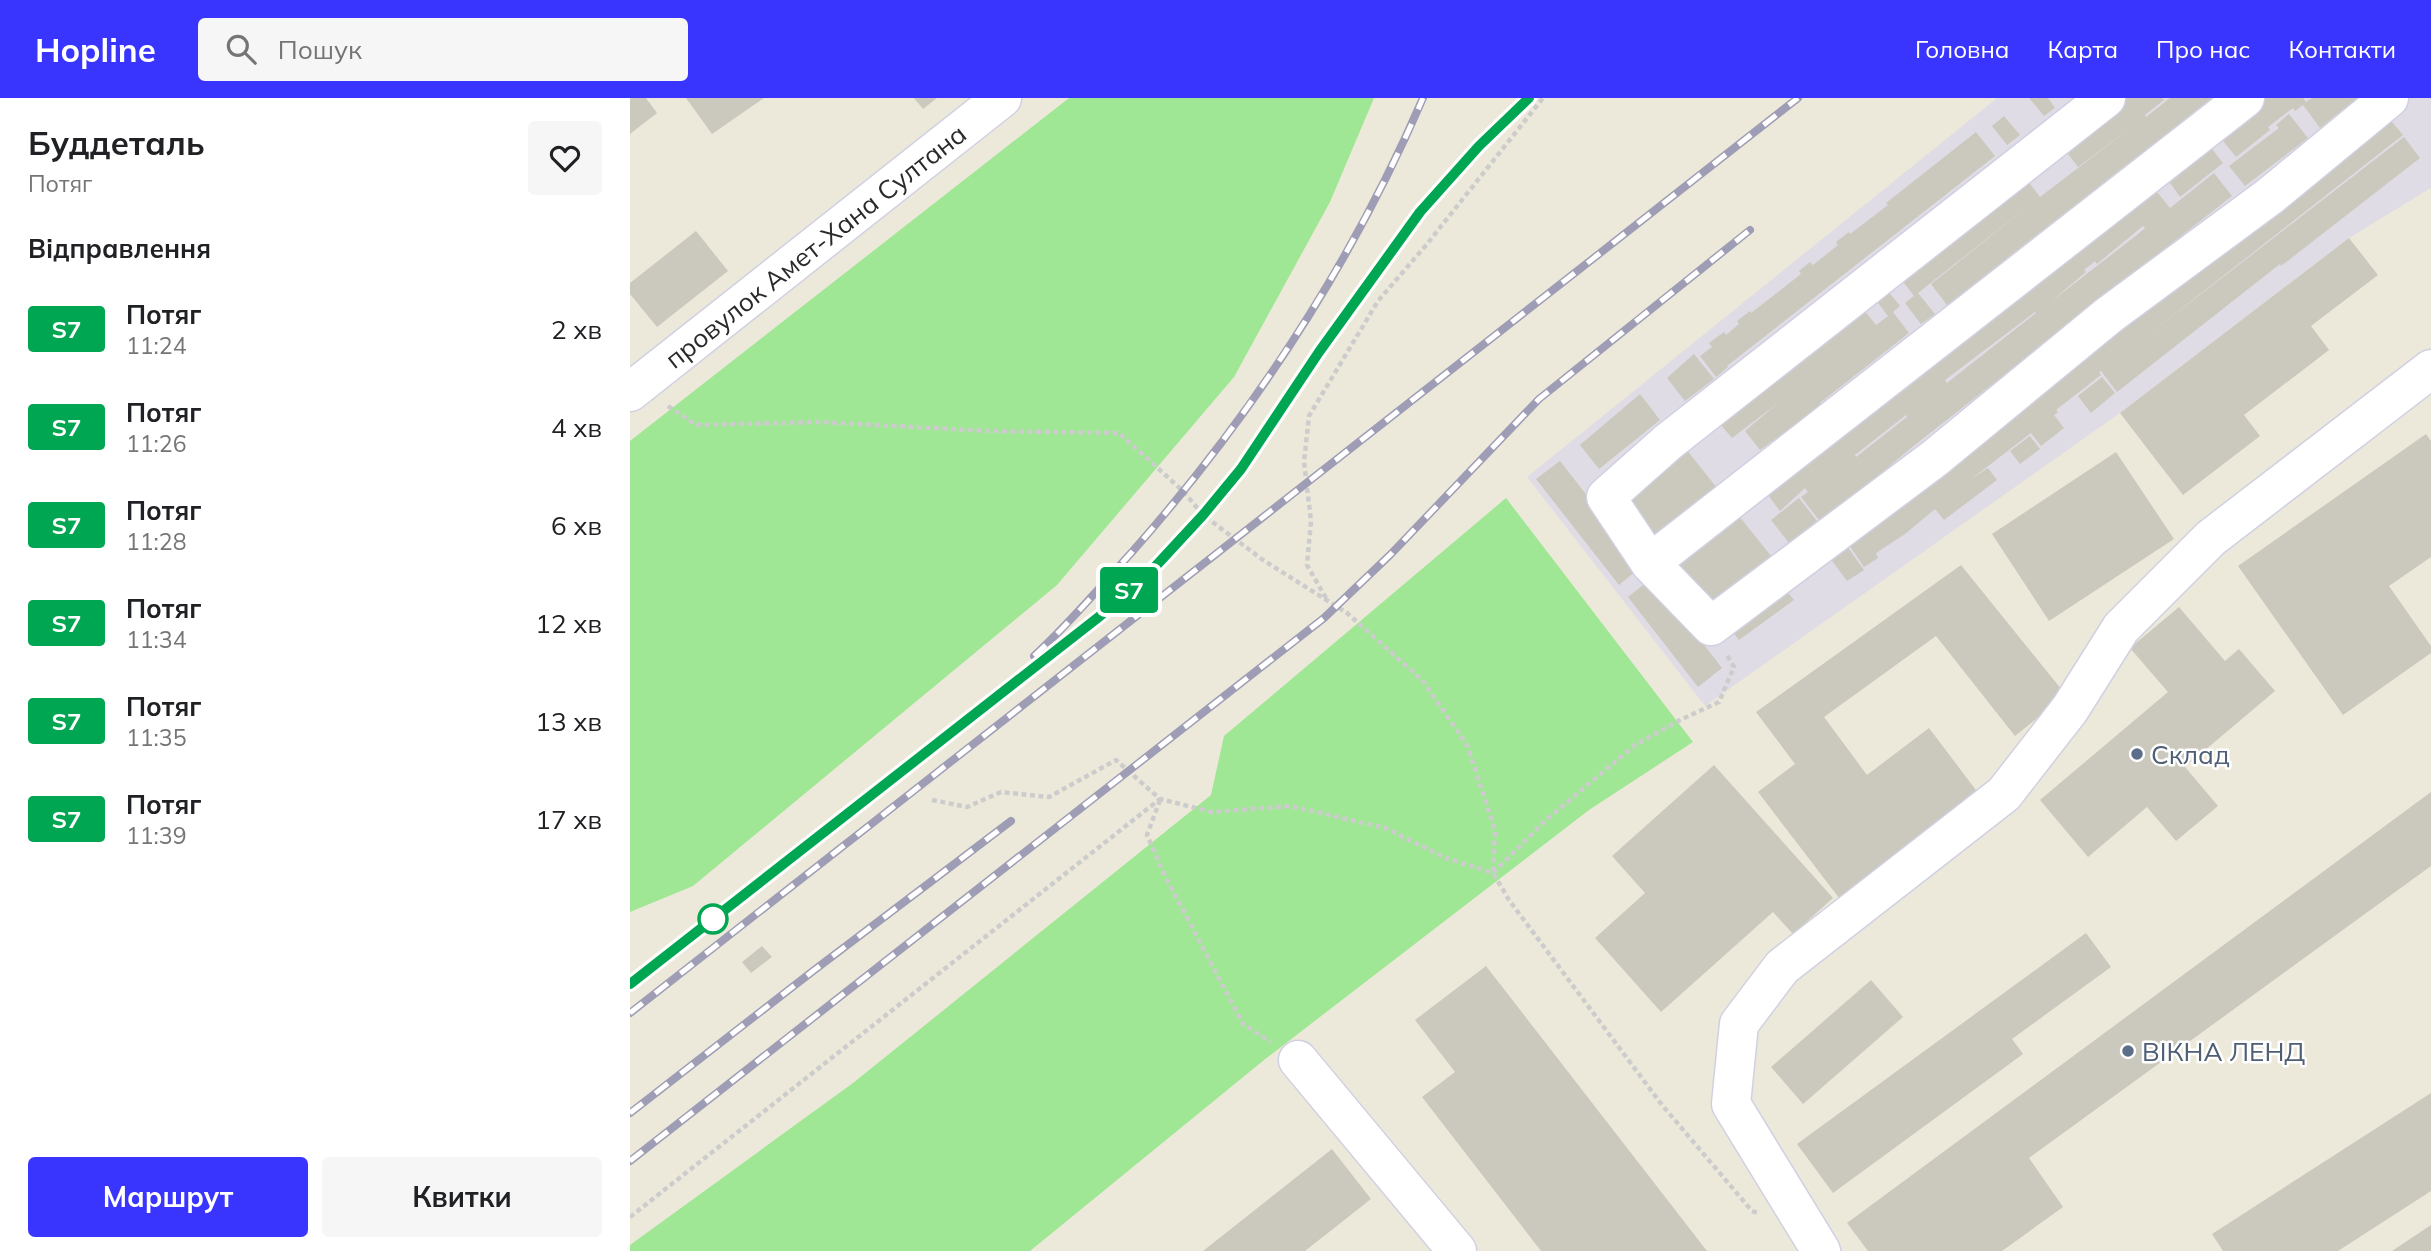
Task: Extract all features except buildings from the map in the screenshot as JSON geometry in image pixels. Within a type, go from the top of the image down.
[{"type":"street","name":"провулок Амет-Хана Султана","points":[[634,389],[1002,98]]},
{"type":"street","points":[[2106,98],[1668,442],[1606,498],[1650,563],[1711,626],[1936,458],[2054,359],[2270,197],[2389,98]]},
{"type":"street","points":[[1650,563],[2245,98]]},
{"type":"street","points":[[1814,1240],[1731,1104],[1739,1024],[1782,967],[2004,794],[2070,709],[2122,628],[2211,538],[2431,369]]},
{"type":"street","points":[[1298,1060],[1457,1251]]},
{"type":"path","points":[[1329,601],[1307,565],[1311,520],[1304,462],[1309,416],[1378,301],[1543,98]]},
{"type":"path","points":[[634,389],[696,425],[819,422],[989,431],[1119,433],[1183,491],[1203,515],[1263,560],[1348,613],[1422,680],[1467,745],[1495,830],[1493,873],[1509,900],[1662,1105],[1752,1211],[1814,1240]]},
{"type":"path","points":[[1493,873],[1546,819],[1635,745],[1719,702],[1734,667],[1711,626]]},
{"type":"path","points":[[932,800],[967,807],[1001,792],[1049,797],[1116,760],[1160,799],[1212,812],[1290,806],[1385,828],[1447,859],[1493,873]]},
{"type":"path","points":[[1160,799],[1147,835],[1172,890],[1243,1024],[1298,1060]]},
{"type":"path","points":[[630,1217],[1160,799]]},
{"type":"shaded area","points":[[1997,98],[2431,98],[2431,188],[2349,238],[2120,413],[1705,706],[1527,477]]},
{"type":"green space","points":[[1069,98],[1374,98],[1330,202],[1234,377],[1057,585],[693,886],[630,912],[630,441]]},
{"type":"green space","points":[[1506,498],[1693,742],[1589,810],[1264,1060],[1030,1251],[630,1251],[630,1245],[853,1083],[1211,795],[1224,736]]},
{"type":"railway","points":[[1034,656],[1132,552],[1176,500],[1258,393],[1331,279],[1364,220],[1423,98]]},
{"type":"railway","points":[[630,984],[1100,616],[1153,569],[1241,469],[1319,352],[1420,212],[1479,146],[1529,98]]},
{"type":"railway","points":[[630,1013],[1798,98]]},
{"type":"railway","points":[[630,1161],[1324,618],[1391,554],[1539,399],[1750,230]]},
{"type":"railway","points":[[630,1113],[1011,821]]},
{"type":"train","name":"S7","points":[[630,984],[1100,616],[1153,569],[1241,469],[1319,352],[1420,212],[1479,146],[1529,98]]},
{"type":"place","name":"Склад","points":[[2137,754]]},
{"type":"place","name":"ВІКНА ЛЕНД","points":[[2128,1051]]}]
